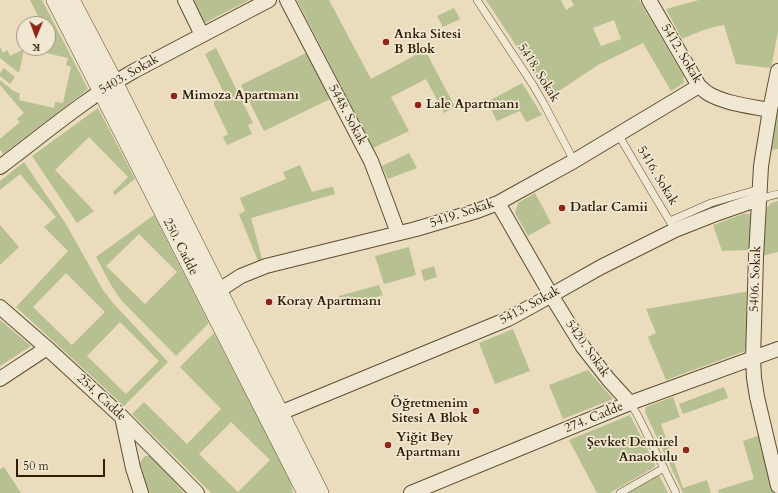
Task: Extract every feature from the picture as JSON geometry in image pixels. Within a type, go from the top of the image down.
[{"type":"street","name":"250. Cadde","points":[[55,0],[108,87]]},
{"type":"street","name":"250. Cadde","points":[[71,0],[108,87],[212,294],[309,493]]},
{"type":"street","points":[[184,0],[202,35]]},
{"type":"street","name":"5403. Sokak","points":[[0,168],[92,97],[108,87],[269,0]]},
{"type":"street","name":"5448. Sokak","points":[[287,0],[371,161],[398,233]]},
{"type":"street","name":"5412. Sokak","points":[[649,0],[699,86],[718,98],[736,104],[770,110]]},
{"type":"street","name":"5406. Sokak","points":[[778,71],[762,156],[759,194],[753,358],[757,397],[778,486]]},
{"type":"street","name":"5419. Sokak","points":[[212,294],[253,270],[275,263],[458,217],[498,203],[574,161],[699,86]]},
{"type":"street","name":"5413. Sokak","points":[[280,413],[508,319],[608,264],[673,225],[706,218],[759,194]]},
{"type":"street","name":"5420. Sokak","points":[[498,203],[583,347],[630,404]]},
{"type":"street","name":"250. Cadde","points":[[212,294],[280,413],[309,493]]},
{"type":"street","name":"254. Cadde","points":[[0,307],[122,417],[198,493]]},
{"type":"street","points":[[0,379],[47,348]]},
{"type":"street","name":"274. Cadde","points":[[411,493],[630,404],[778,349]]},
{"type":"street","points":[[122,417],[133,468],[141,493]]},
{"type":"lane","name":"5418. Sokak","points":[[477,0],[533,85],[574,161]]},
{"type":"lane","name":"5416. Sokak","points":[[618,134],[673,225]]},
{"type":"lane","name":"5413. Sokak","points":[[759,194],[778,194]]},
{"type":"lane","name":"5420. Sokak","points":[[630,404],[638,416],[676,493]]},
{"type":"lane","points":[[620,493],[664,468]]},
{"type":"green space","points":[[30,0],[42,0],[50,16],[38,16]]},
{"type":"green space","points":[[194,0],[249,0],[205,23]]},
{"type":"green space","points":[[297,0],[329,0],[371,79],[425,50],[455,107],[444,113],[426,79],[391,97],[409,131],[373,148]]},
{"type":"green space","points":[[486,0],[561,0],[566,10],[574,5],[571,0],[639,0],[683,75],[684,83],[671,91],[643,43],[598,65],[550,97]],"holes":[[[614,20],[621,39],[601,46],[593,28]]]},
{"type":"green space","points":[[699,0],[778,0],[778,32],[771,68],[736,64],[724,25],[697,32],[682,39],[666,9]]},
{"type":"green space","points":[[454,8],[460,19],[443,27],[437,16]]},
{"type":"green space","points":[[56,27],[88,89],[3,154],[0,149],[0,139],[20,122],[17,119],[24,113],[0,85],[0,80],[12,90],[20,94],[19,100],[54,108],[55,102],[63,103],[71,67],[66,65],[68,58],[56,55]]},
{"type":"green space","points":[[0,47],[3,53],[7,50],[10,56],[16,53],[16,56],[23,56],[19,73],[0,58]]},
{"type":"green space","points":[[216,48],[253,123],[248,125],[252,134],[227,145],[223,137],[228,134],[214,105],[214,100],[225,95],[205,54]]},
{"type":"green space","points":[[306,53],[330,99],[264,131],[241,85]]},
{"type":"green space","points":[[4,68],[15,77],[10,84],[0,76],[0,73]]},
{"type":"green space","points":[[522,83],[542,115],[526,122],[520,111],[497,121],[487,102]]},
{"type":"green space","points":[[98,108],[135,179],[115,195],[113,192],[128,177],[89,137],[55,170],[94,211],[77,223],[32,156]]},
{"type":"green space","points":[[778,108],[778,149],[771,150],[771,149]]},
{"type":"green space","points":[[409,153],[417,168],[388,179],[382,166]]},
{"type":"green space","points":[[24,162],[66,224],[103,290],[113,303],[168,362],[124,406],[16,307],[68,251],[44,227],[56,217],[20,174],[0,190],[0,181]],"holes":[[[66,273],[105,312],[72,345],[33,307]],[[120,322],[159,361],[126,394],[87,356]]]},
{"type":"green space","points":[[300,165],[312,192],[333,187],[335,194],[251,218],[262,259],[258,261],[239,214],[245,211],[240,198],[286,179],[283,172]]},
{"type":"green space","points":[[535,193],[551,223],[528,236],[515,213],[518,203]]},
{"type":"green space","points":[[778,201],[778,252],[762,256],[766,209],[771,203]]},
{"type":"green space","points":[[743,214],[750,214],[753,216],[752,250],[722,251],[713,225]]},
{"type":"green space","points":[[154,215],[209,323],[176,356],[121,300],[96,257]],"holes":[[[139,234],[177,272],[145,304],[106,266]]]},
{"type":"green space","points":[[0,225],[19,247],[0,265]]},
{"type":"green space","points":[[409,247],[416,275],[384,284],[375,256]]},
{"type":"green space","points":[[434,266],[437,277],[424,281],[421,270]]},
{"type":"green space","points":[[379,285],[383,295],[344,307],[339,296]]},
{"type":"green space","points":[[750,291],[748,350],[666,380],[648,337],[656,333],[646,309]]},
{"type":"green space","points":[[0,320],[31,346],[0,366]]},
{"type":"green space","points":[[513,329],[530,371],[495,384],[479,343]]},
{"type":"green space","points":[[214,333],[288,475],[293,493],[211,493],[132,414],[144,402],[187,444],[221,409],[180,367]],"holes":[[[231,422],[270,460],[238,492],[199,454]]]},
{"type":"green space","points":[[588,370],[613,399],[563,419],[549,385]]},
{"type":"green space","points":[[724,387],[728,398],[683,414],[679,404]]},
{"type":"green space","points":[[673,397],[680,417],[661,424],[683,488],[707,480],[711,493],[683,493],[645,412],[646,407]]},
{"type":"green space","points":[[630,415],[655,466],[610,493],[597,493],[569,440]]},
{"type":"green space","points":[[760,435],[773,493],[719,493],[718,490],[754,479],[743,441]]},
{"type":"green space","points":[[145,456],[151,456],[184,493],[149,493],[140,463]]},
{"type":"green space","points":[[4,467],[21,493],[0,493],[0,469]]},
{"type":"green space","points":[[657,476],[660,477],[668,493],[628,493]]},
{"type":"place","name":"Anka Sitesi B Blok","points":[[386,42]]},
{"type":"place","name":"Mimoza Apartmanı","points":[[174,96]]},
{"type":"place","name":"Lale Apartmanı","points":[[418,105]]},
{"type":"place","name":"Datlar Camii","points":[[562,208]]},
{"type":"place","name":"Koray Apartmanı","points":[[269,302]]},
{"type":"place","name":"Öğretmenim Sitesi A Blok","points":[[476,411]]},
{"type":"place","name":"Yiğit Bey Apartmanı","points":[[388,445]]},
{"type":"place","name":"Şevket Demirel Anaokulu","points":[[686,450]]}]
